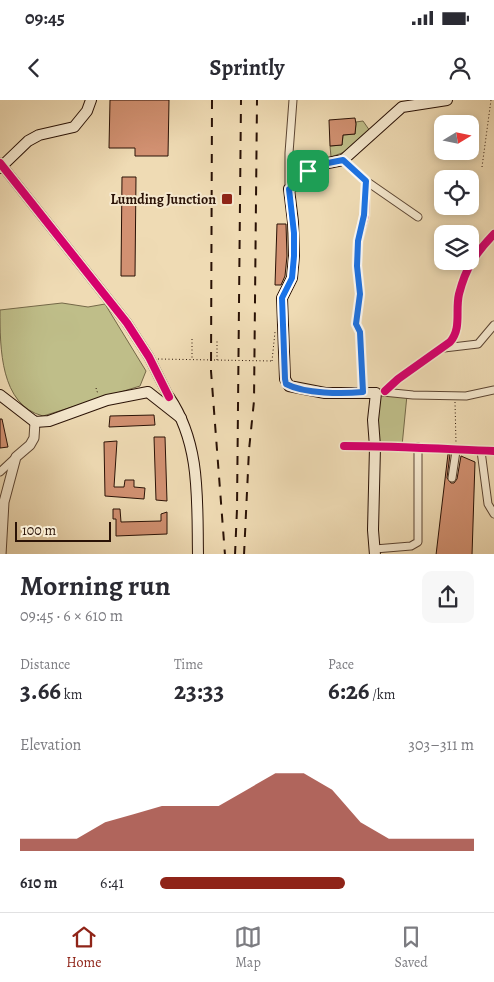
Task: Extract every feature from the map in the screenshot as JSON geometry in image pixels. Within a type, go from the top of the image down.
[{"type":"main road","points":[[1,166],[28,141],[39,135],[74,127],[87,111],[91,100]]},
{"type":"main road","points":[[375,552],[373,530],[375,447],[373,420],[381,392],[325,393],[289,386],[285,379],[282,298],[292,278],[294,256],[294,233],[289,189],[296,185],[313,166],[343,160],[404,104],[446,100]]},
{"type":"main road","points":[[0,395],[35,422],[49,421],[107,400],[148,392],[181,418]]},
{"type":"main road","points":[[169,397],[190,438],[197,487],[198,554]]},
{"type":"street","points":[[289,189],[288,153],[293,100]]},
{"type":"street","points":[[343,160],[366,181],[418,216]]},
{"type":"street","points":[[1,166],[127,324],[149,357],[169,397]]},
{"type":"street","points":[[363,392],[360,332],[356,324],[360,294],[357,266],[358,241],[364,215],[366,181]]},
{"type":"street","points":[[381,392],[441,348],[456,334],[459,295],[471,261],[494,234]]},
{"type":"street","points":[[441,348],[478,344],[486,337],[494,325]]},
{"type":"street","points":[[381,392],[460,396],[486,393],[494,390]]},
{"type":"street","points":[[0,472],[30,445],[34,438],[35,422]]},
{"type":"street","points":[[344,446],[418,447],[494,452]]},
{"type":"street","points":[[375,552],[411,546],[418,542],[418,447]]},
{"type":"street","points":[[452,478],[456,451]]},
{"type":"street","points":[[481,451],[488,504],[494,514]]},
{"type":"street","points":[[1,554],[4,502],[16,457]]},
{"type":"path","points":[[482,167],[491,100]]},
{"type":"path","points":[[192,339],[192,360]]},
{"type":"path","points":[[217,340],[217,360]]},
{"type":"path","points":[[158,359],[272,361],[273,340]]},
{"type":"path","points":[[456,451],[454,404],[460,396]]},
{"type":"shaded area","points":[[363,121],[370,131],[350,150],[331,157],[330,146],[342,145],[343,135],[355,134],[356,122]]},
{"type":"shaded area","points":[[62,303],[88,307],[105,304],[146,371],[140,386],[43,416],[29,410],[18,400],[10,388],[2,357],[0,310]]},
{"type":"shaded area","points":[[376,393],[407,395],[402,446],[375,447]]},
{"type":"building","points":[[110,100],[169,100],[168,156],[135,156],[135,148],[109,148]]},
{"type":"building","points":[[355,118],[355,134],[343,135],[342,145],[330,146],[329,120]]},
{"type":"building","points":[[122,177],[136,177],[135,276],[121,276]]},
{"type":"building","points":[[277,224],[286,224],[287,256],[285,276],[281,285],[275,285]]},
{"type":"building","points":[[154,415],[155,425],[109,427],[110,416]]},
{"type":"building","points":[[0,419],[2,419],[8,447],[0,448]]},
{"type":"building","points":[[154,437],[165,437],[167,501],[156,500]]},
{"type":"building","points":[[117,441],[114,487],[124,487],[125,480],[134,480],[134,487],[145,488],[144,499],[105,496],[104,442]]},
{"type":"building","points":[[448,454],[450,454],[447,478],[451,483],[454,483],[457,479],[461,456],[475,462],[472,554],[436,554]]},
{"type":"building","points":[[113,509],[120,509],[121,522],[161,521],[161,514],[167,512],[167,534],[116,536],[116,519],[113,519]]},
{"type":"railway","points":[[212,100],[211,371],[225,554]]},
{"type":"railway","points":[[235,554],[241,100]]},
{"type":"railway","points":[[244,554],[249,450],[254,401],[257,100]]},
{"type":"cycle path","points":[[343,160],[366,181],[365,215],[358,241],[357,265],[360,294],[356,324],[360,332],[363,392]]},
{"type":"cycle path","points":[[0,163],[127,323],[149,357],[169,397]]},
{"type":"cycle path","points":[[385,391],[454,337],[458,319],[459,294],[468,268],[476,255],[494,234]]},
{"type":"cycle path","points":[[344,446],[494,451]]},
{"type":"place","name":"Lumding Junction","points":[[227,199]]},
{"type":"route","points":[[343,160],[364,177],[366,181],[364,215],[358,241],[357,266],[360,294],[356,324],[360,332],[363,392],[325,393],[286,384],[282,298],[292,278],[294,256],[294,233],[289,189],[296,185],[308,171],[313,166],[343,160]]}]
